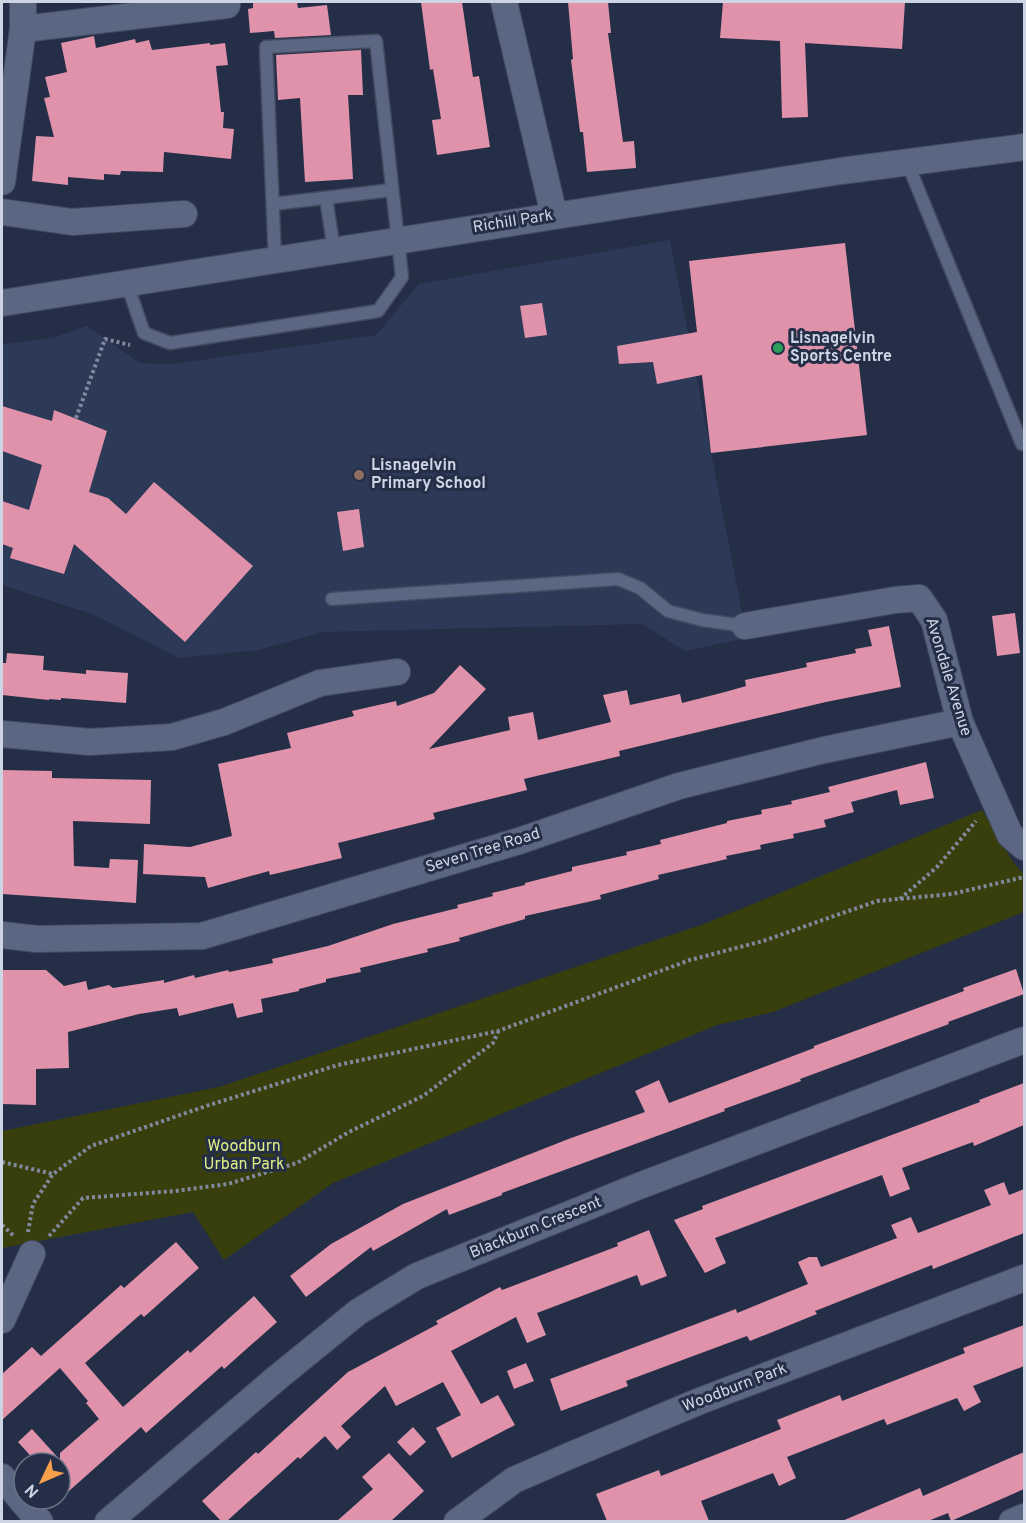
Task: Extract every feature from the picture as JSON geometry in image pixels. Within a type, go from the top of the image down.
[{"type":"street","points":[[2,182],[23,29],[23,2]]},
{"type":"street","points":[[23,29],[227,5],[227,2]]},
{"type":"street","points":[[504,2],[554,215]]},
{"type":"street","name":"Richill Park","points":[[2,303],[554,215],[907,162],[1024,147]]},
{"type":"street","points":[[2,212],[72,222],[184,214]]},
{"type":"street","name":"Avondale Avenue","points":[[745,626],[895,600],[919,598],[934,621],[960,722],[1010,835],[1024,847]]},
{"type":"street","points":[[2,734],[90,742],[172,736],[224,722],[320,683],[397,672]]},
{"type":"street","name":"Seven Tree Road","points":[[2,935],[37,939],[202,936],[519,841],[679,786],[824,750],[960,722]]},
{"type":"street","name":"Blackburn Crescent","points":[[108,1521],[358,1312],[417,1276],[639,1186],[1024,1040]]},
{"type":"street","points":[[2,1320],[32,1254]]},
{"type":"street","name":"Woodburn Park","points":[[457,1521],[514,1480],[569,1456],[711,1397],[1024,1278]]},
{"type":"street","points":[[2,1477],[40,1521]]},
{"type":"street","points":[[1012,1521],[1024,1517]]},
{"type":"lane","points":[[127,284],[144,333],[170,343],[378,311],[402,277],[376,41],[266,47],[275,260]]},
{"type":"lane","points":[[907,162],[1022,444]]},
{"type":"lane","points":[[273,204],[392,190]]},
{"type":"lane","points":[[326,198],[334,250]]},
{"type":"lane","points":[[332,599],[618,579],[640,588],[668,611],[702,620],[745,626]]},
{"type":"path","points":[[76,418],[105,339],[144,348],[152,336]]},
{"type":"path","points":[[899,899],[937,867],[993,799]]},
{"type":"path","points":[[32,1254],[28,1233],[33,1204],[53,1174],[91,1146],[206,1106],[338,1065],[498,1031],[690,960],[762,941],[877,901],[952,894],[1024,877]]},
{"type":"path","points":[[32,1254],[83,1198],[175,1191],[228,1184],[297,1162],[349,1132],[423,1096],[493,1043],[498,1031]]},
{"type":"path","points":[[2,1162],[53,1174]]},
{"type":"path","points":[[2,1225],[32,1254]]},
{"type":"shaded area","name":"Lisnagelvin Primary School","points":[[670,240],[747,638],[685,651],[642,624],[324,632],[258,650],[179,658],[95,615],[2,585],[2,344],[53,338],[87,326],[140,363],[173,364],[376,335],[419,284]]},
{"type":"green space","name":"Woodburn Urban Park","points":[[982,810],[1013,862],[1024,875],[1024,912],[773,1012],[717,1025],[333,1183],[224,1260],[193,1212],[2,1248],[2,1131],[219,1087],[704,924]]},
{"type":"building","points":[[253,2],[297,2],[298,8],[327,5],[331,35],[275,38],[274,31],[250,33],[248,9],[253,8]]},
{"type":"building","points":[[421,2],[462,2],[473,77],[479,76],[490,147],[437,155],[432,120],[441,119],[433,69],[430,70]]},
{"type":"building","points":[[568,2],[608,2],[611,33],[608,33],[623,142],[634,141],[636,168],[587,172],[571,60],[573,59]]},
{"type":"building","points":[[723,2],[905,2],[902,49],[805,43],[808,117],[782,118],[780,41],[720,38]]},
{"type":"building","points":[[94,36],[96,48],[135,39],[136,43],[149,40],[152,50],[225,43],[228,65],[216,66],[221,112],[224,112],[223,128],[234,129],[231,159],[164,152],[163,172],[121,171],[120,175],[104,174],[104,180],[68,177],[68,185],[32,181],[36,136],[54,137],[44,98],[50,97],[45,77],[67,72],[61,43]]},
{"type":"building","points":[[361,50],[363,95],[348,95],[353,179],[305,182],[300,98],[278,100],[276,55]]},
{"type":"building","name":"Lisnagelvin Sports Centre","points":[[845,243],[867,435],[711,453],[702,375],[657,384],[653,362],[619,364],[617,346],[697,332],[689,261]]},
{"type":"building","points":[[542,303],[547,335],[525,338],[520,306]]},
{"type":"building","points":[[2,406],[52,421],[54,410],[107,431],[89,492],[108,498],[126,514],[154,482],[253,566],[185,642],[74,544],[64,574],[10,558],[13,548],[2,544],[2,501],[29,510],[42,465],[2,451]]},
{"type":"building","points":[[359,509],[364,547],[343,551],[337,512]]},
{"type":"building","points":[[1015,613],[1020,653],[997,656],[992,616]]},
{"type":"building","points":[[889,626],[901,687],[826,702],[619,751],[620,756],[524,779],[527,790],[433,813],[435,819],[338,843],[342,858],[270,875],[269,871],[208,888],[205,877],[143,874],[144,844],[190,847],[232,836],[218,764],[291,748],[287,733],[354,716],[352,711],[396,701],[397,706],[434,693],[460,665],[486,689],[429,749],[510,730],[508,717],[533,712],[538,740],[611,722],[603,695],[627,690],[630,705],[680,694],[682,703],[725,692],[746,686],[745,680],[807,667],[806,663],[856,653],[855,649],[872,646],[868,630]]},
{"type":"building","points":[[7,653],[44,656],[43,670],[86,674],[86,670],[128,673],[126,703],[61,698],[61,700],[49,700],[2,695],[2,663],[6,663]]},
{"type":"building","points":[[926,762],[934,798],[900,805],[897,790],[851,802],[854,812],[824,820],[826,827],[793,834],[794,838],[760,845],[761,849],[726,856],[727,859],[658,875],[659,879],[600,895],[601,899],[525,916],[525,919],[459,938],[460,941],[427,949],[428,952],[360,968],[361,972],[326,979],[326,982],[299,989],[299,991],[261,999],[263,1012],[237,1018],[233,1003],[179,1016],[177,1008],[139,1014],[68,1032],[69,1068],[36,1069],[36,1105],[2,1104],[2,970],[46,970],[64,986],[86,981],[88,990],[109,985],[113,988],[164,980],[164,983],[194,975],[195,978],[273,963],[272,959],[328,946],[393,924],[458,908],[457,905],[493,896],[492,893],[572,871],[572,867],[627,855],[626,852],[661,844],[660,840],[727,823],[727,821],[762,814],[761,810],[792,804],[791,801],[830,792],[828,787]]},
{"type":"building","points":[[2,770],[52,771],[52,778],[151,780],[150,824],[73,821],[74,866],[109,868],[110,859],[138,860],[136,903],[2,894]]},
{"type":"building","points":[[1016,969],[1024,994],[800,1079],[801,1081],[724,1109],[725,1111],[502,1193],[502,1195],[449,1215],[447,1209],[373,1251],[371,1247],[306,1297],[290,1276],[331,1244],[403,1204],[571,1138],[645,1112],[635,1091],[659,1080],[669,1103]]},
{"type":"building","points":[[1024,1083],[1024,1125],[974,1146],[973,1142],[902,1168],[910,1189],[890,1197],[882,1175],[715,1238],[726,1263],[705,1273],[674,1220],[703,1209],[702,1206],[980,1102],[979,1100]]},
{"type":"building","points":[[1004,1182],[1009,1195],[1024,1189],[1024,1233],[933,1269],[932,1265],[815,1311],[817,1314],[750,1341],[747,1336],[626,1381],[628,1386],[561,1411],[550,1379],[736,1309],[737,1313],[808,1284],[798,1262],[809,1257],[817,1257],[821,1267],[897,1238],[891,1225],[911,1217],[918,1233],[991,1205],[984,1190]]},
{"type":"building","points":[[649,1230],[667,1276],[641,1286],[637,1275],[537,1313],[546,1335],[527,1343],[516,1317],[451,1351],[481,1404],[498,1395],[515,1425],[452,1458],[436,1428],[461,1415],[443,1382],[396,1406],[385,1386],[341,1426],[351,1437],[337,1450],[325,1436],[300,1459],[298,1457],[227,1521],[221,1521],[202,1501],[256,1452],[258,1454],[348,1372],[438,1324],[436,1321],[500,1287],[502,1290],[618,1246],[617,1243]]},
{"type":"building","points":[[176,1242],[199,1268],[144,1317],[141,1314],[85,1363],[123,1407],[188,1350],[190,1353],[254,1296],[277,1322],[224,1369],[222,1366],[146,1433],[141,1427],[72,1488],[72,1451],[62,1451],[99,1419],[86,1403],[88,1401],[60,1368],[2,1420],[2,1374],[32,1347],[41,1356],[121,1285],[124,1288]]},
{"type":"building","points":[[1024,1325],[1024,1366],[973,1386],[981,1402],[964,1411],[957,1398],[887,1425],[884,1419],[787,1457],[796,1478],[779,1486],[773,1473],[701,1501],[709,1521],[607,1521],[596,1494],[659,1470],[661,1476],[781,1429],[777,1420],[840,1395],[842,1401],[965,1353],[963,1348]]},
{"type":"building","points":[[526,1363],[534,1381],[514,1389],[507,1371]]},
{"type":"building","points":[[413,1427],[426,1442],[410,1456],[397,1442]]},
{"type":"building","points":[[32,1429],[52,1451],[26,1451],[18,1442]]},
{"type":"building","points":[[1024,1452],[1024,1489],[951,1521],[948,1513],[928,1521],[842,1521],[920,1488],[923,1496]]},
{"type":"building","points":[[389,1453],[424,1491],[391,1521],[337,1521],[373,1489],[362,1477]]},
{"type":"place","name":"Lisnagelvin Sports Centre","points":[[778,348]]},
{"type":"place","name":"Lisnagelvin Primary School","points":[[359,475]]}]
